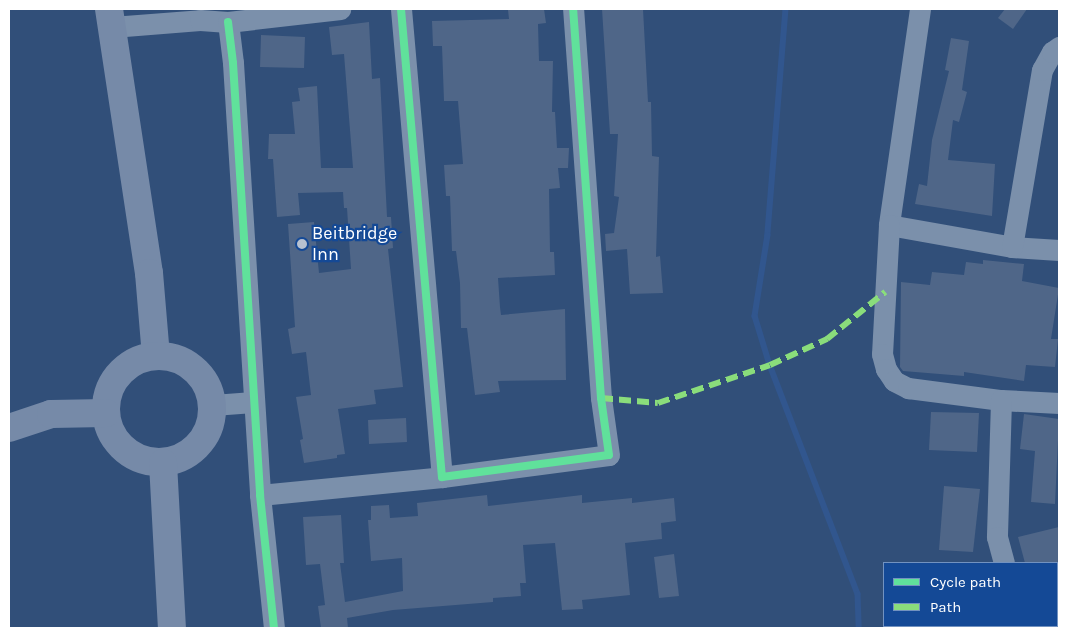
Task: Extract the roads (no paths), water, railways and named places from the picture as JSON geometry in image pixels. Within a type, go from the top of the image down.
[{"type":"street","points":[[156,356],[149,273],[110,18],[228,22],[340,9]]},
{"type":"street","points":[[401,9],[442,477]]},
{"type":"street","points":[[260,495],[442,477],[609,455],[601,398],[573,9]]},
{"type":"street","points":[[920,9],[889,225],[882,354],[886,369],[894,381],[908,388],[1001,400],[1059,403]]},
{"type":"street","points":[[228,22],[233,63],[260,495],[274,628]]},
{"type":"street","points":[[1012,247],[1042,70],[1052,52],[1059,47]]},
{"type":"street","points":[[889,225],[1012,247],[1059,250]]},
{"type":"street","points":[[156,356],[179,360],[199,373],[211,394],[213,405],[209,429],[200,444],[186,456],[163,463],[145,461],[129,454],[113,436],[106,413],[110,390],[119,375],[133,363],[156,356]]},
{"type":"street","points":[[1001,400],[997,537],[1004,562]]},
{"type":"street","points":[[213,405],[253,402]]},
{"type":"street","points":[[9,428],[51,414],[106,413]]},
{"type":"street","points":[[163,463],[172,628]]},
{"type":"waterway","points":[[786,9],[768,235],[755,316],[770,365],[858,594],[859,628]]},
{"type":"place","name":"Beitbridge Inn","points":[[302,244]]}]
